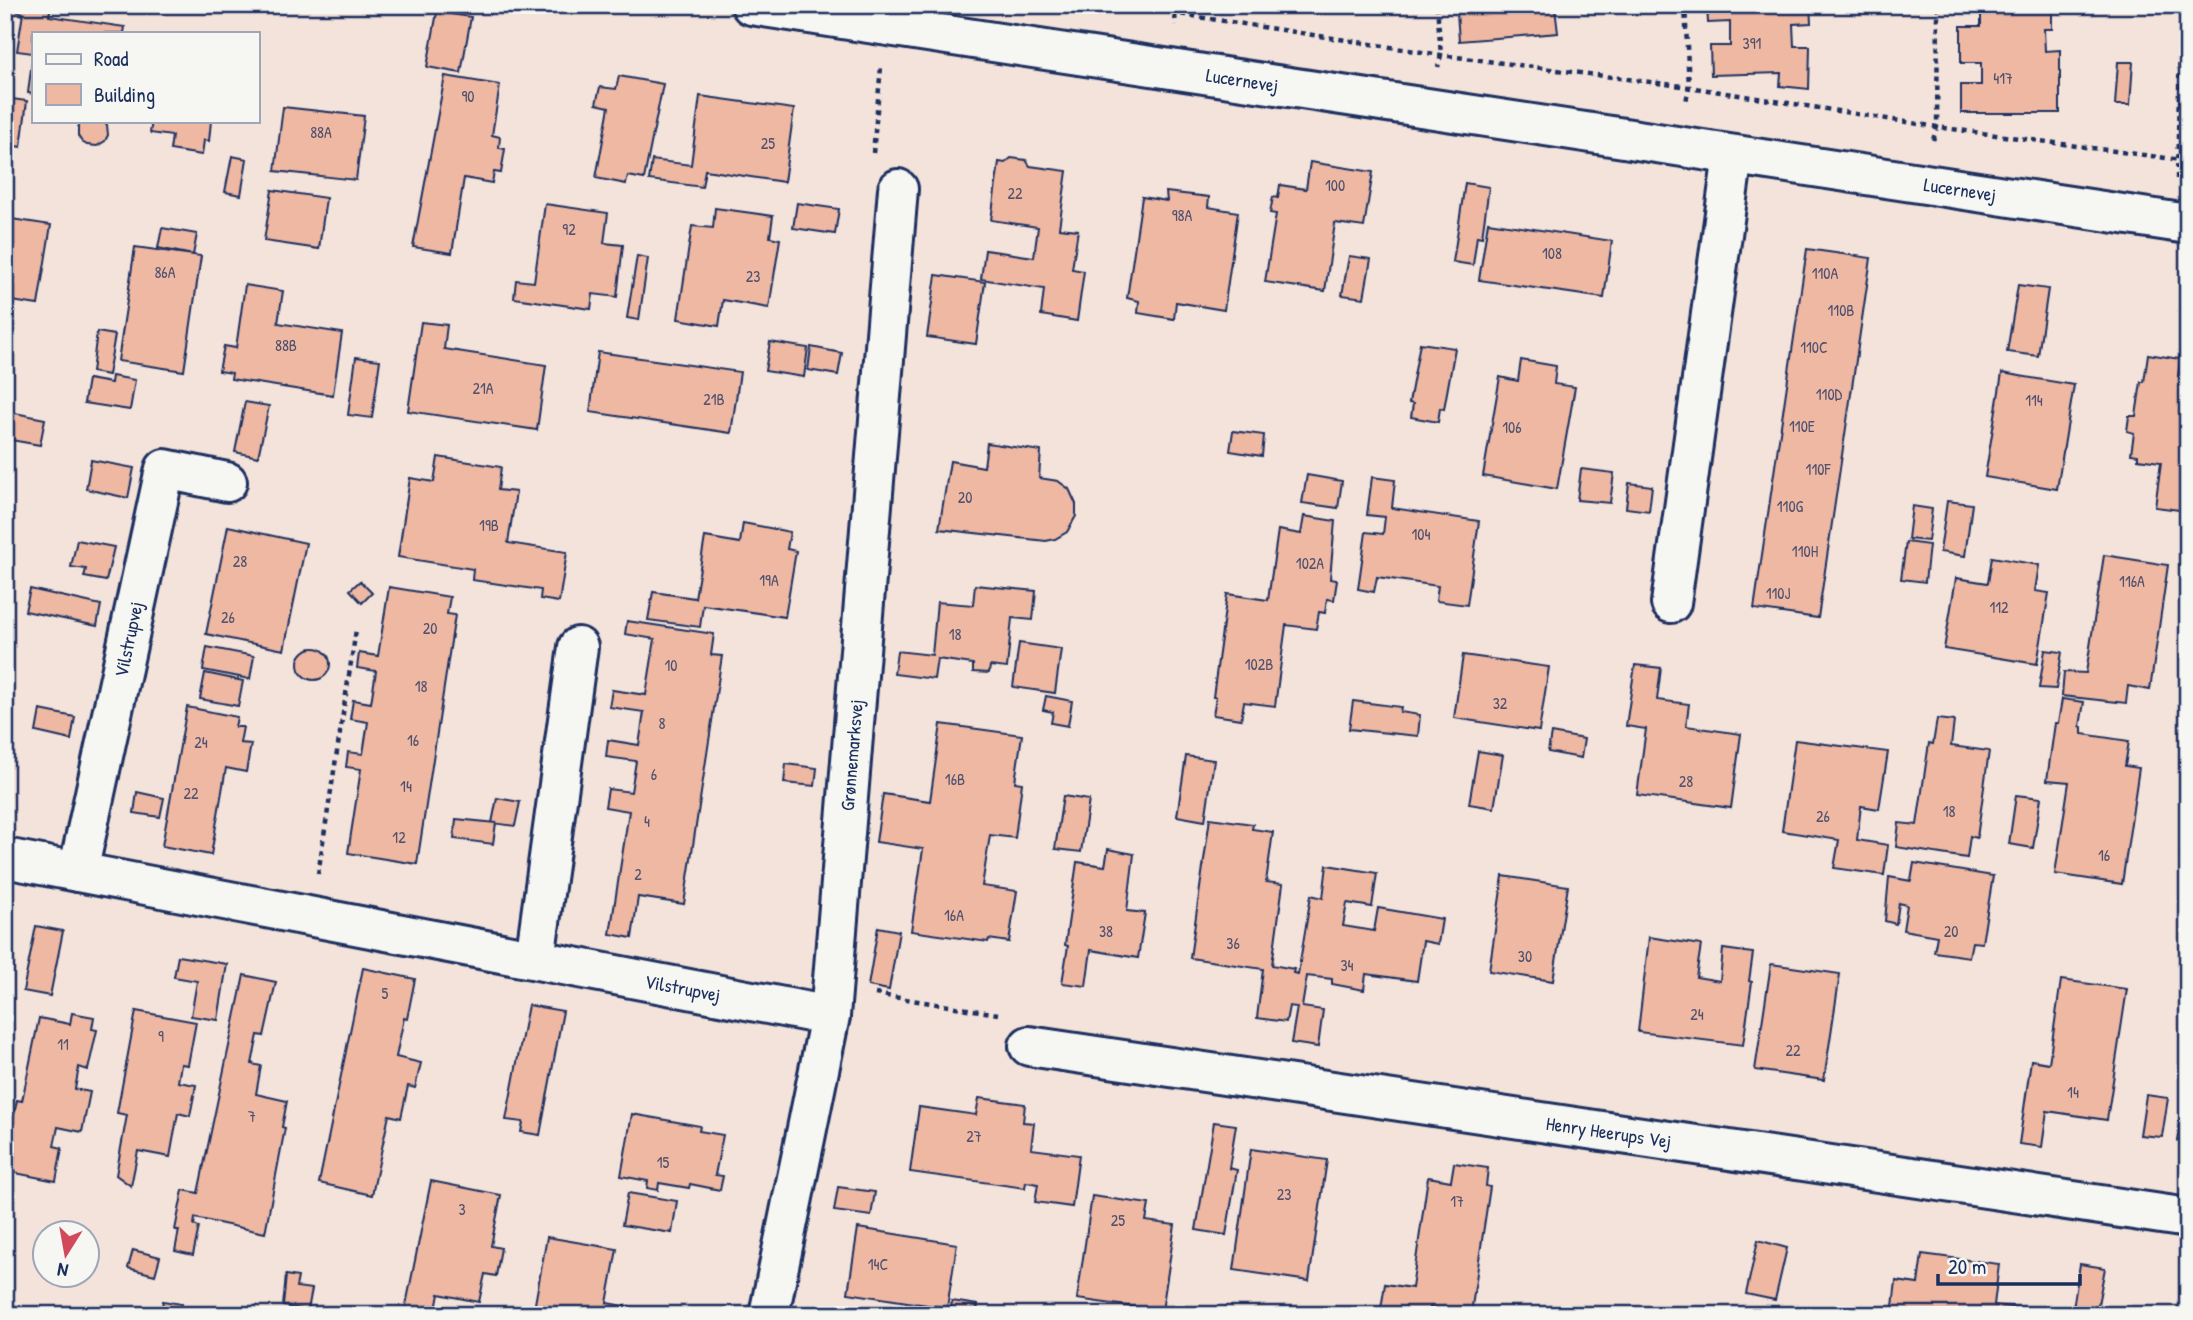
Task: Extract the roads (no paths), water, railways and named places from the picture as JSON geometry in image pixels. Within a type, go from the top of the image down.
[{"type":"street","name":"Lucernevej","points":[[751,5],[2180,223]]},
{"type":"street","points":[[1671,603],[1733,155]]},
{"type":"street","name":"Grønnemarksvej","points":[[769,1315],[830,1016],[898,189]]},
{"type":"street","name":"Vilstrupvej","points":[[78,872],[165,469],[227,482]]},
{"type":"street","points":[[535,959],[578,647]]},
{"type":"street","name":"Vilstrupvej","points":[[5,858],[830,1016]]},
{"type":"street","name":"Henry Heerups Vej","points":[[1029,1046],[2188,1218]]}]
